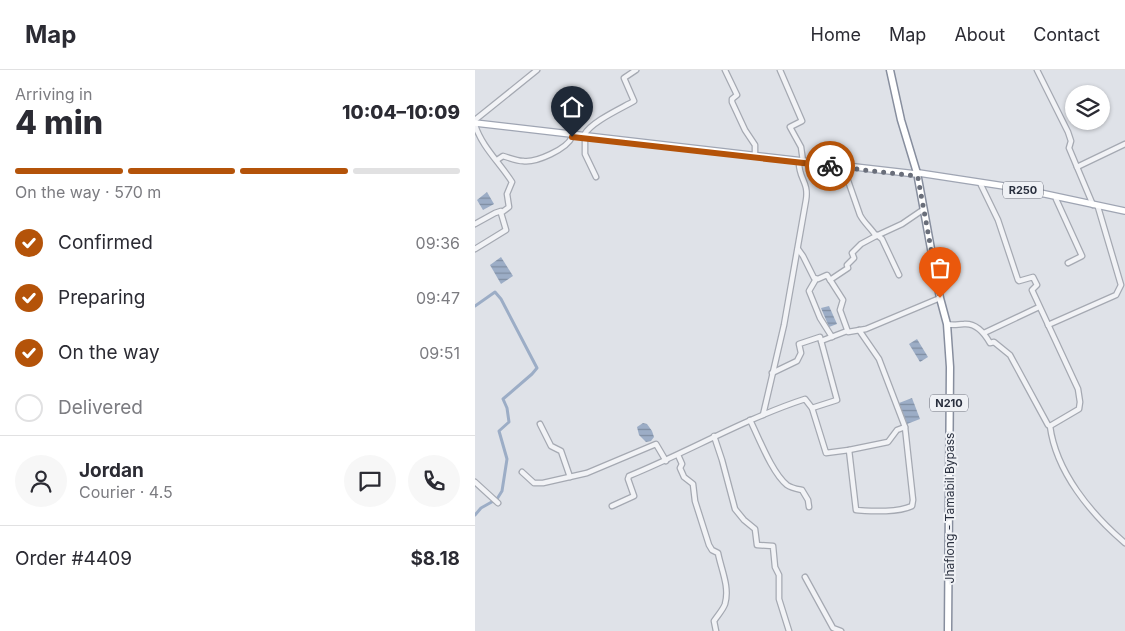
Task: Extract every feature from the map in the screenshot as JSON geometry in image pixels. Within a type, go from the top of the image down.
[{"type":"highway","name":"Jhaflong - Tamabil Bypass","points":[[890,70],[901,120],[918,175],[940,298],[947,324],[950,367],[948,631]]},
{"type":"main road","name":"R250","points":[[475,123],[572,137],[918,175],[1017,190],[1125,212]]},
{"type":"main road","name":"R250","points":[[475,123],[1017,188],[1094,206]]},
{"type":"street","points":[[475,224],[509,207],[507,194],[512,182],[478,134],[475,123],[494,103],[537,70]]},
{"type":"street","points":[[596,178],[585,154],[586,130],[633,101],[624,78],[636,70]]},
{"type":"street","points":[[725,70],[737,95],[731,101],[745,130],[755,145],[755,156]]},
{"type":"street","points":[[763,415],[784,325],[807,189],[800,172],[801,147],[790,128],[802,121],[780,70]]},
{"type":"street","points":[[1037,70],[1068,132],[1071,141],[1069,148],[1094,206],[1121,285],[1116,296],[1048,325]]},
{"type":"street","points":[[497,160],[503,156],[521,161],[533,161],[545,157],[562,147],[571,141],[572,137]]},
{"type":"street","points":[[1077,167],[1125,144]]},
{"type":"street","points":[[845,168],[863,221],[882,239],[899,275]]},
{"type":"street","points":[[981,185],[998,220],[1018,280],[1033,277],[1037,285],[1031,289],[1078,389],[1079,409],[1050,426]]},
{"type":"street","points":[[1056,199],[1082,256],[1068,263]]},
{"type":"street","points":[[830,280],[848,268],[847,265],[854,258],[852,253],[858,246],[902,224],[924,209]]},
{"type":"street","points":[[475,249],[506,230],[501,211]]},
{"type":"street","points":[[798,249],[816,279]]},
{"type":"street","points":[[832,337],[820,318],[809,291],[816,279],[826,275],[843,300],[840,310],[847,331]]},
{"type":"street","points":[[821,341],[847,331],[859,330],[940,298]]},
{"type":"street","points":[[984,333],[1039,307]]},
{"type":"street","points":[[947,324],[953,326],[967,324],[975,326],[984,333],[990,343],[994,342],[1011,355],[1048,426],[1050,426],[1058,457],[1065,473],[1085,501],[1125,543]]},
{"type":"street","points":[[849,450],[856,510],[907,508],[912,506],[913,500],[905,427],[879,359],[859,330]]},
{"type":"street","points":[[772,373],[797,361],[801,352],[799,344],[820,337],[837,400],[812,408]]},
{"type":"street","points":[[612,506],[635,496],[628,479],[629,476],[666,461],[750,420],[805,399],[812,408],[826,453],[888,442],[897,430],[905,427]]},
{"type":"street","points":[[750,420],[779,476],[788,486],[802,490],[808,500],[809,507]]},
{"type":"street","points":[[540,424],[551,446],[561,451],[570,477]]},
{"type":"street","points":[[714,436],[735,509],[755,530],[757,544],[773,546],[775,567],[779,575],[779,599],[789,631]]},
{"type":"street","points":[[522,472],[534,483],[543,483],[587,473],[629,457],[656,444],[666,461]]},
{"type":"street","points":[[678,455],[684,477],[693,484],[695,501],[709,545],[712,550],[719,553],[721,569],[724,574],[725,604],[714,621],[716,631]]},
{"type":"street","points":[[475,482],[498,503]]},
{"type":"street","points":[[805,577],[833,628],[841,631]]},
{"type":"water","points":[[487,192],[494,204],[483,210],[477,200]]},
{"type":"water","points":[[501,257],[513,276],[501,284],[490,265]]},
{"type":"water","points":[[829,306],[837,324],[829,327],[821,308]]},
{"type":"water","points":[[917,339],[928,357],[920,362],[909,344]]},
{"type":"water","points":[[912,398],[920,419],[907,424],[899,403]]},
{"type":"water","points":[[643,423],[647,424],[652,431],[654,437],[651,441],[646,442],[639,435],[637,427]]},
{"type":"waterway","points":[[475,306],[495,292],[501,299],[537,368],[503,399],[507,408],[509,422],[499,431],[507,459],[502,491],[497,499],[481,508],[475,515]]},
{"type":"way so far","points":[[830,166],[916,176],[918,178],[940,298]]},
{"type":"route","points":[[572,137],[830,166]]}]
